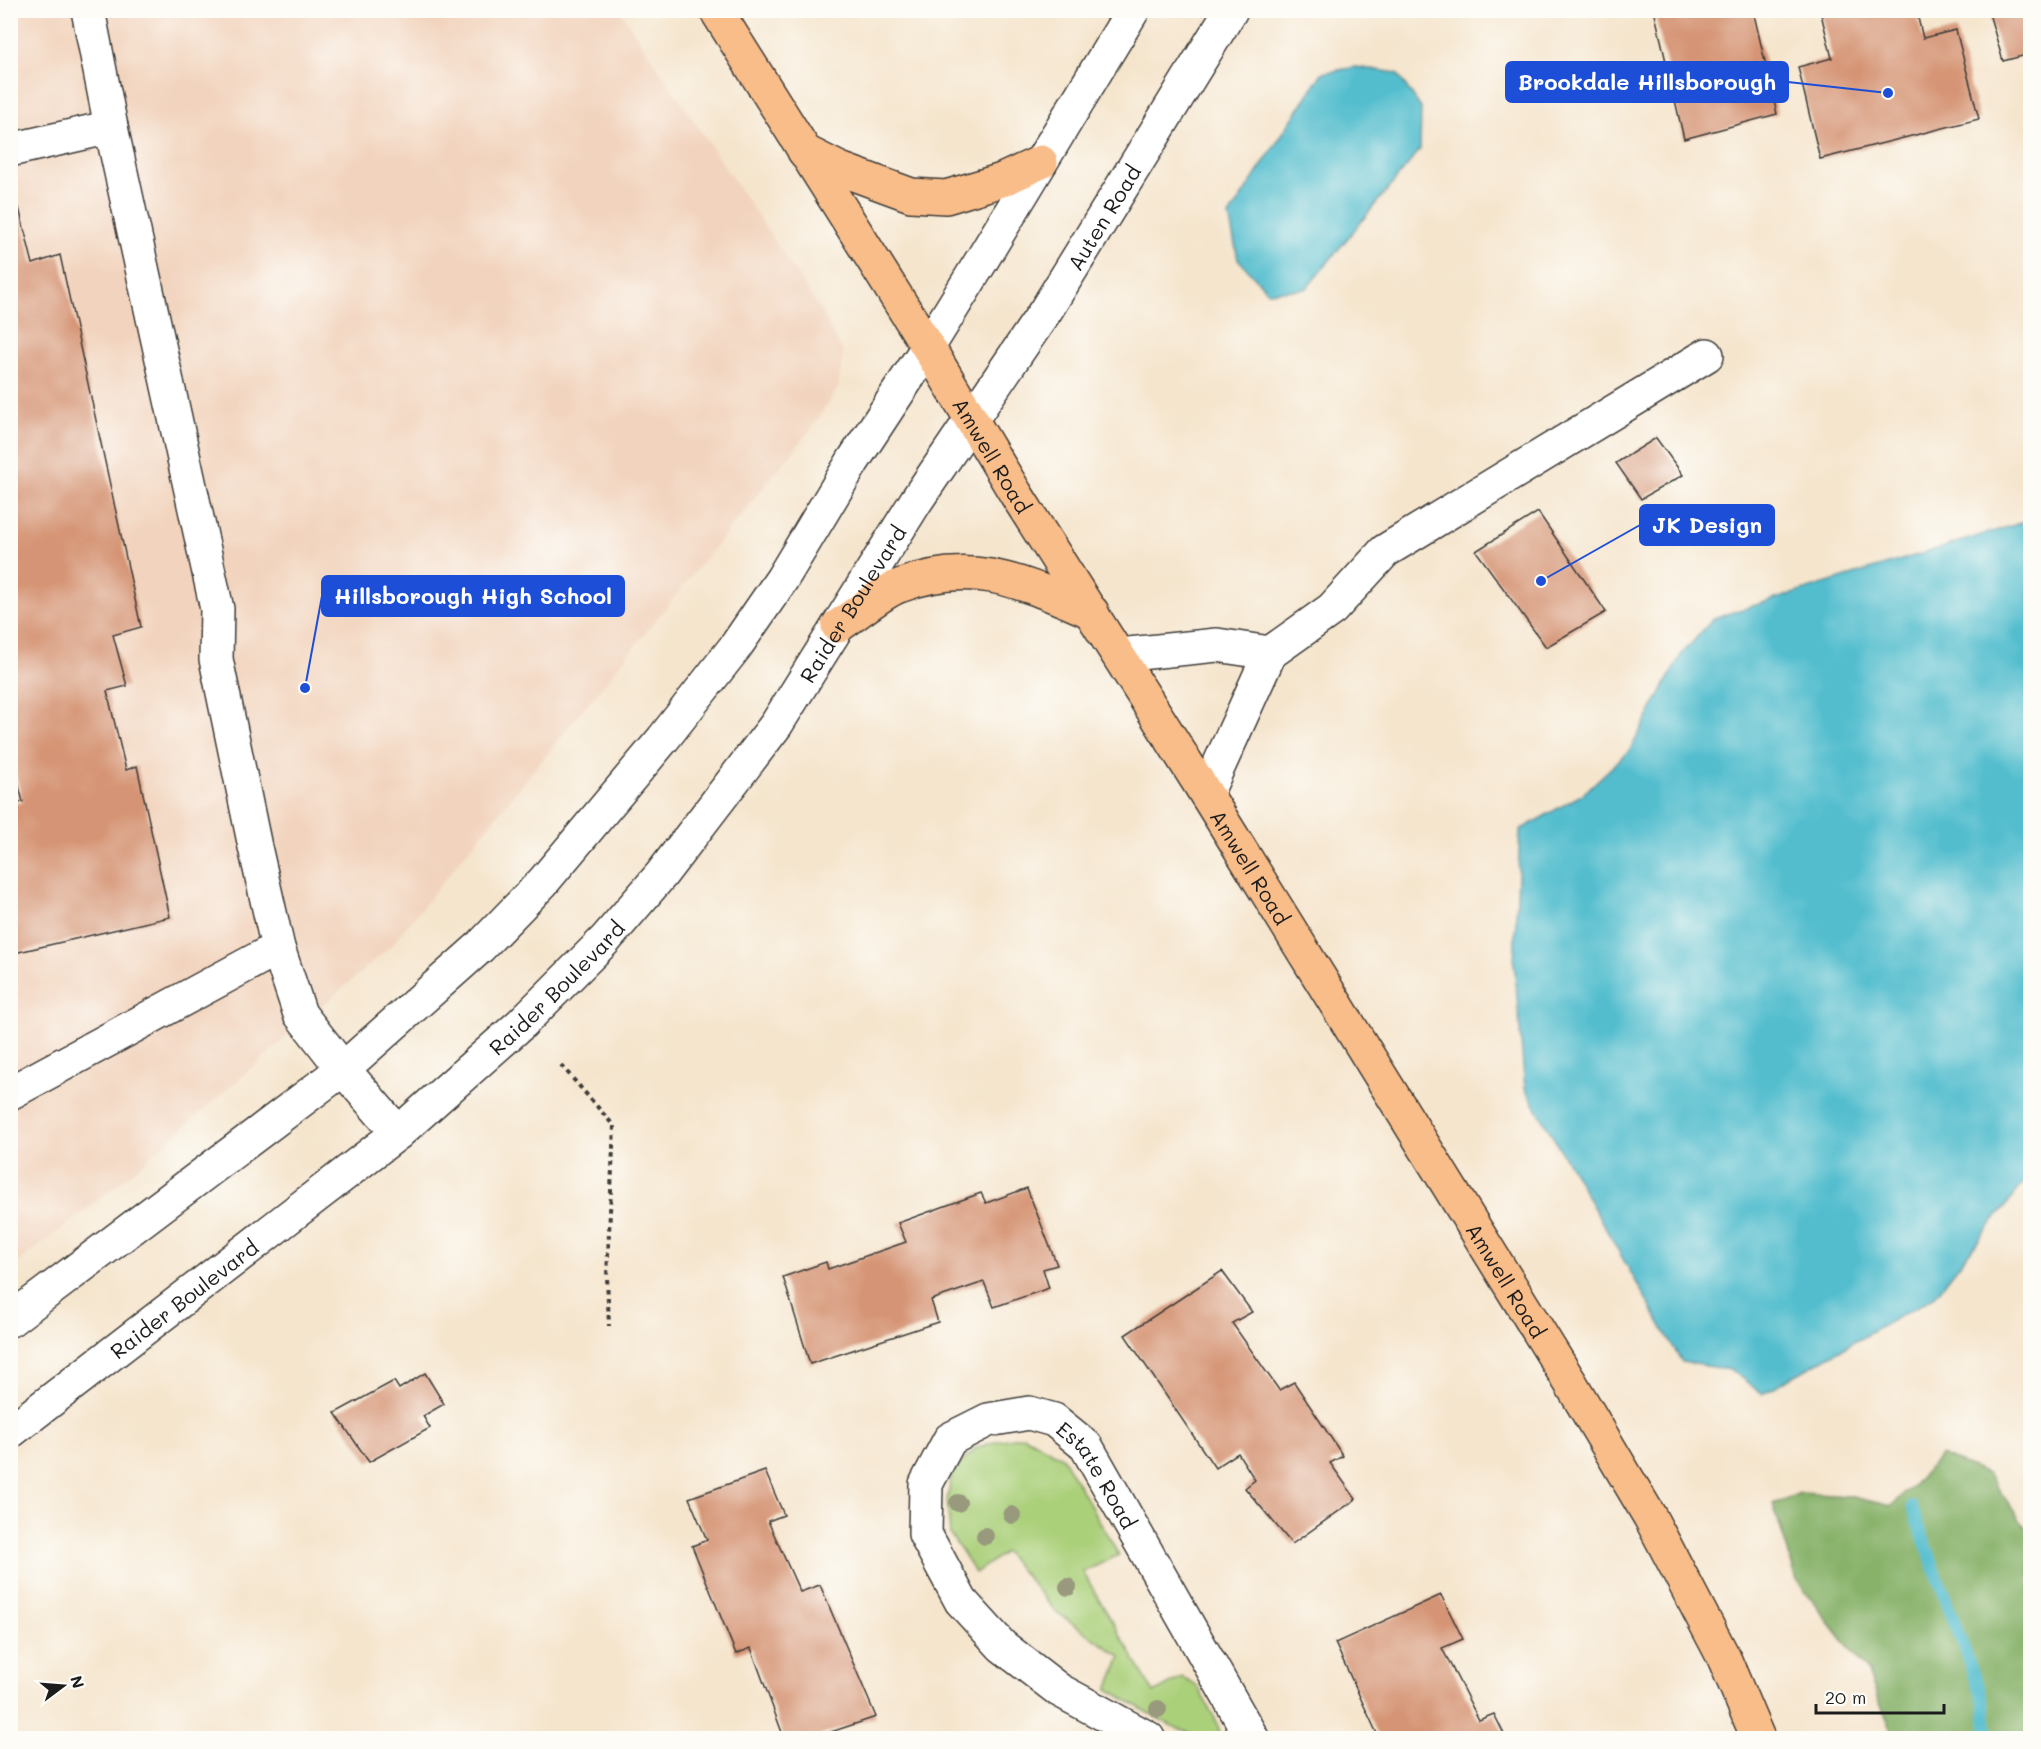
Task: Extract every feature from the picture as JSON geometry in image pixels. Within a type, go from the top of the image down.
[{"type":"main road","name":"Amwell Road","points":[[716,10],[928,347],[971,421],[1206,794],[1570,1382],[1650,1517],[1724,1659],[1758,1738]]},
{"type":"main road","points":[[804,151],[840,169],[912,195],[946,197],[1002,180],[1041,162]]},
{"type":"main road","points":[[838,627],[897,586],[936,575],[961,572],[986,574],[1028,585],[1092,612]]},
{"type":"street","points":[[88,10],[111,127],[217,609],[216,659],[278,948],[300,1014],[398,1133]]},
{"type":"street","points":[[10,1320],[343,1069],[480,947],[543,882],[663,739],[736,646],[782,579],[854,461],[928,347],[1133,10]]},
{"type":"street","name":"Auten Road","points":[[971,421],[1046,310],[1231,10]]},
{"type":"street","points":[[10,150],[111,127]]},
{"type":"street","points":[[1206,794],[1270,653],[1332,609],[1385,551],[1707,355]]},
{"type":"street","name":"Raider Boulevard","points":[[10,1432],[398,1133],[522,1023],[605,940],[661,875],[776,725],[915,501],[971,421]]},
{"type":"street","points":[[1119,655],[1217,645],[1270,653]]},
{"type":"street","points":[[10,1094],[278,948]]},
{"type":"street","name":"Estate Road","points":[[1148,1738],[1059,1690],[1002,1646],[961,1601],[925,1534],[926,1484],[950,1439],[988,1420],[1029,1413],[1054,1420],[1086,1446],[1252,1738]]},
{"type":"path","points":[[561,1065],[614,1126],[607,1276],[609,1326]]},
{"type":"shaded area","points":[[11,11],[620,11],[819,307],[843,352],[838,388],[811,429],[390,947],[119,1184],[11,1268]]},
{"type":"green space","points":[[1024,1436],[1062,1457],[1119,1555],[1083,1572],[1154,1693],[1182,1677],[1197,1686],[1219,1726],[1220,1738],[1192,1734],[1177,1728],[1108,1689],[1121,1657],[1055,1611],[1005,1552],[975,1573],[950,1534],[947,1500],[952,1473],[976,1448]]},
{"type":"green space","points":[[1940,1455],[1988,1474],[2030,1534],[2030,1738],[1895,1738],[1867,1671],[1797,1581],[1773,1504],[1800,1493],[1848,1496],[1891,1506],[1919,1480]]},
{"type":"water","points":[[1356,67],[1397,73],[1421,108],[1420,150],[1306,289],[1268,292],[1238,259],[1229,216],[1322,73]]},
{"type":"water","points":[[2030,520],[2030,1175],[1934,1297],[1762,1394],[1731,1370],[1682,1362],[1525,1088],[1514,963],[1520,830],[1583,794],[1630,750],[1681,655],[1714,618]]},
{"type":"building","points":[[1654,10],[1753,10],[1777,114],[1684,139]]},
{"type":"building","points":[[1820,10],[1916,10],[1923,38],[1956,30],[1979,119],[1820,159],[1798,67],[1832,58]]},
{"type":"building","points":[[1988,10],[2030,10],[2030,54],[2003,61]]},
{"type":"building","points":[[19,208],[33,264],[60,255],[141,627],[113,635],[127,686],[107,691],[126,770],[137,766],[170,917],[10,954],[10,805],[23,802],[10,752],[10,210]]},
{"type":"building","points":[[1656,438],[1683,475],[1641,499],[1616,463]]},
{"type":"building","points":[[1538,512],[1606,612],[1546,647],[1476,551]]},
{"type":"building","points":[[1027,1188],[1057,1265],[1043,1269],[1049,1288],[994,1307],[984,1282],[931,1300],[938,1322],[810,1364],[783,1277],[826,1262],[828,1269],[906,1242],[898,1223],[981,1193],[986,1203]]},
{"type":"building","points":[[1222,1271],[1252,1312],[1232,1323],[1279,1390],[1294,1382],[1343,1456],[1330,1463],[1356,1499],[1292,1544],[1245,1488],[1255,1480],[1238,1453],[1215,1468],[1125,1335]]},
{"type":"building","points":[[425,1373],[444,1404],[423,1416],[430,1428],[369,1462],[335,1413],[394,1381],[399,1389]]},
{"type":"building","points":[[765,1471],[784,1515],[768,1521],[800,1592],[820,1585],[876,1717],[813,1738],[784,1738],[751,1648],[736,1654],[692,1546],[707,1540],[689,1498]]},
{"type":"building","points":[[1441,1595],[1463,1639],[1442,1648],[1479,1720],[1494,1714],[1506,1738],[1379,1738],[1335,1643]]},
{"type":"waterway","points":[[1912,1507],[1983,1700],[1989,1738]]},
{"type":"place","name":"Brookdale Hillsborough","points":[[1888,93]]},
{"type":"place","name":"JK Design","points":[[1541,581]]},
{"type":"place","name":"Hillsborough High School","points":[[305,688]]}]
